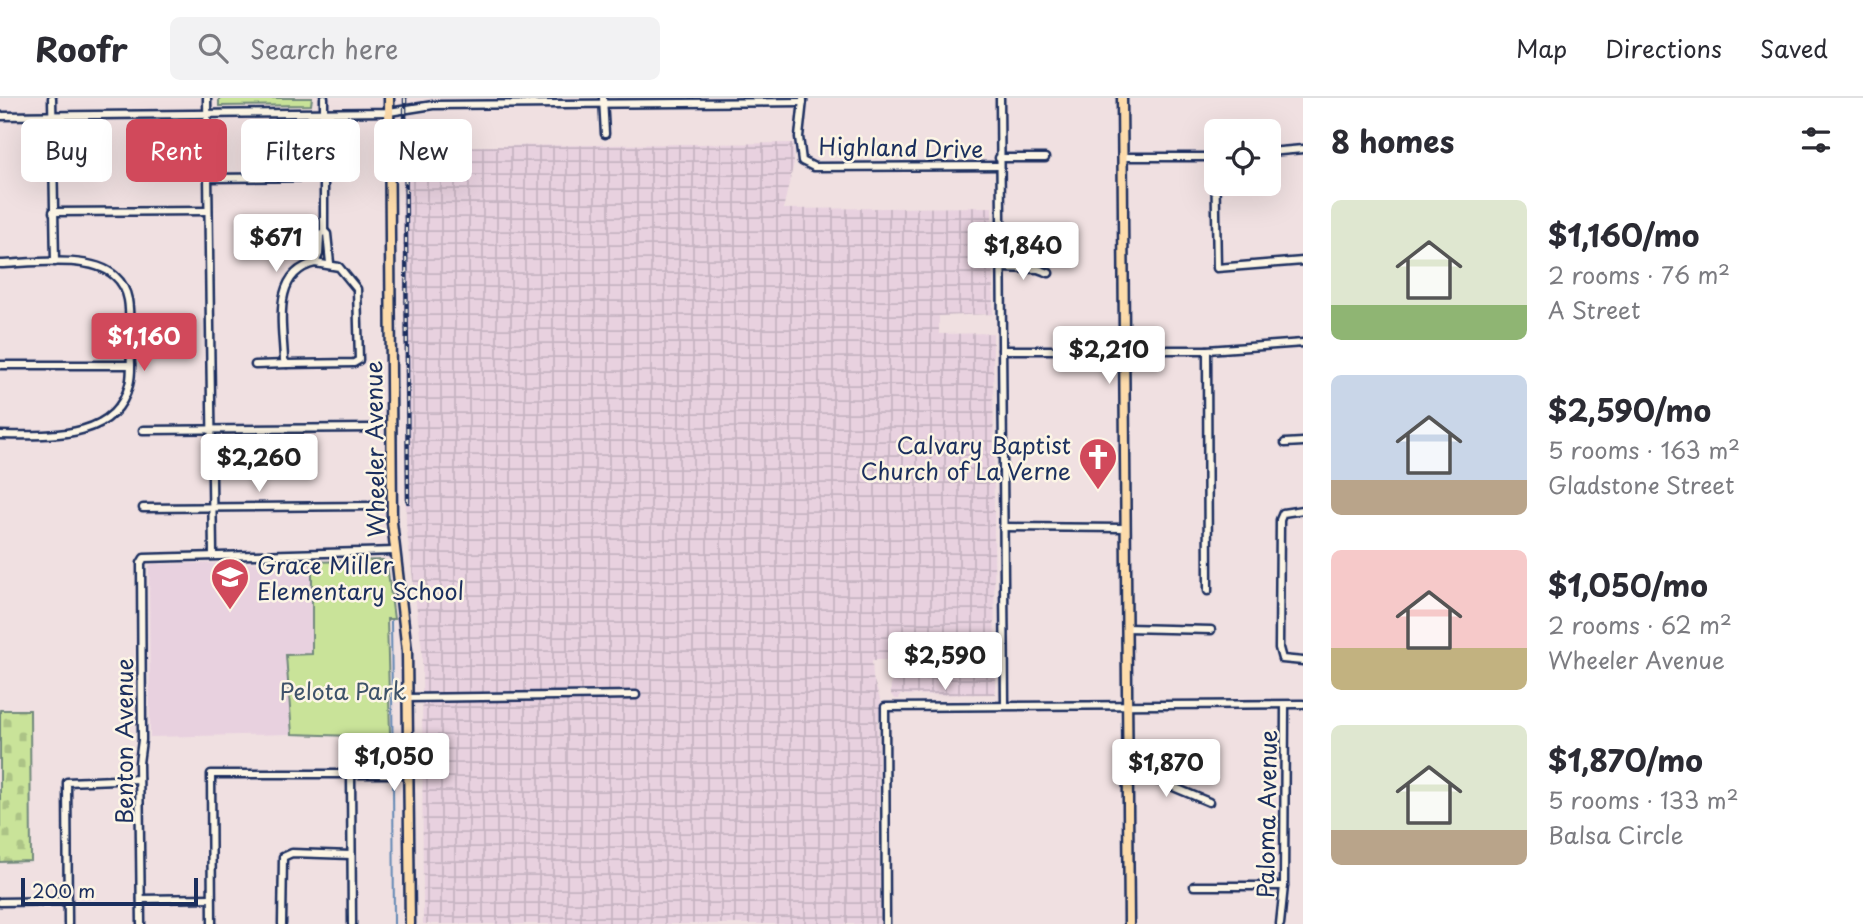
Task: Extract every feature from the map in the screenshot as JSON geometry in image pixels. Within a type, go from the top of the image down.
[{"type":"main road","name":"Wheeler Avenue","points":[[388,98],[395,551],[405,626],[410,924]]},
{"type":"main road","points":[[1122,98],[1129,924]]},
{"type":"street","points":[[52,98],[55,262]]},
{"type":"street","points":[[207,98],[207,119]]},
{"type":"street","points":[[324,98],[324,119]]},
{"type":"street","points":[[1000,98],[1005,704]]},
{"type":"street","points":[[0,116],[389,112],[433,105],[603,100],[803,100]]},
{"type":"street","points":[[603,100],[605,134]]},
{"type":"street","name":"Highland Drive","points":[[803,100],[799,137],[802,161],[814,167],[1000,162],[1045,158]]},
{"type":"street","points":[[1281,151],[1303,149],[1303,155]]},
{"type":"street","points":[[1122,157],[1204,157]]},
{"type":"street","points":[[208,182],[213,554],[395,551]]},
{"type":"street","points":[[323,182],[324,231],[327,234],[330,264]]},
{"type":"street","points":[[1216,196],[1217,268],[1303,261]]},
{"type":"street","points":[[53,212],[208,211]]},
{"type":"street","points":[[315,263],[319,254],[320,234],[324,231]]},
{"type":"street","points":[[255,365],[354,363],[359,360],[357,289],[350,277],[330,264],[315,263],[298,270],[285,286],[284,360],[287,364]]},
{"type":"street","points":[[0,264],[92,264],[115,276],[130,305],[131,365],[125,396],[93,426],[60,435],[0,435]]},
{"type":"street","points":[[1002,268],[1038,269],[1049,274]]},
{"type":"street","points":[[1002,350],[1207,350],[1303,343]]},
{"type":"street","points":[[1207,350],[1208,591]]},
{"type":"street","points":[[0,365],[131,365]]},
{"type":"street","points":[[143,430],[374,428]]},
{"type":"street","points":[[1285,443],[1303,442]]},
{"type":"street","points":[[143,508],[375,506]]},
{"type":"street","points":[[1303,510],[1283,513],[1279,635],[1282,659],[1303,661]]},
{"type":"street","points":[[1003,527],[1124,528]]},
{"type":"street","name":"Benton Avenue","points":[[141,924],[139,779],[144,558],[213,554]]},
{"type":"street","points":[[1126,628],[1211,630]]},
{"type":"street","points":[[407,698],[636,695]]},
{"type":"street","points":[[886,924],[885,707],[1005,704],[1303,704]]},
{"type":"street","name":"Paloma Avenue","points":[[1280,924],[1284,886],[1285,705]]},
{"type":"street","points":[[212,924],[211,774],[408,774]]},
{"type":"street","points":[[351,774],[352,924]]},
{"type":"street","points":[[1128,777],[1159,781],[1209,802]]},
{"type":"street","points":[[68,924],[67,782],[139,779]]},
{"type":"street","points":[[282,924],[283,857],[292,853],[351,855]]},
{"type":"street","points":[[1194,886],[1284,886]]},
{"type":"street","points":[[141,899],[211,898]]},
{"type":"street","points":[[0,902],[68,901]]},
{"type":"shaded area","points":[[793,143],[794,163],[783,209],[992,207],[993,314],[939,316],[939,334],[993,333],[995,694],[900,695],[899,699],[896,699],[891,695],[890,660],[872,660],[873,678],[881,702],[878,721],[880,924],[423,924],[422,650],[406,525],[402,182],[472,182],[472,146]]},
{"type":"shaded area","name":"Grace Miller Elementary School","points":[[312,562],[312,655],[286,656],[292,734],[150,737],[149,566]]},
{"type":"green space","points":[[219,98],[312,98],[311,105],[219,106]]},
{"type":"green space","name":"Pelota Park","points":[[383,560],[387,564],[394,619],[387,619],[390,734],[383,737],[292,734],[286,655],[312,654],[312,562]]},
{"type":"green space","points":[[0,710],[30,710],[31,861],[0,862]]},
{"type":"waterway","points":[[391,621],[393,772]]},
{"type":"waterway","points":[[393,778],[394,924]]},
{"type":"railway","points":[[405,98],[408,502]]},
{"type":"place","name":"Calvary Baptist Church of La Verne","points":[[1098,491]]},
{"type":"place","name":"Grace Miller Elementary School","points":[[230,611]]}]
